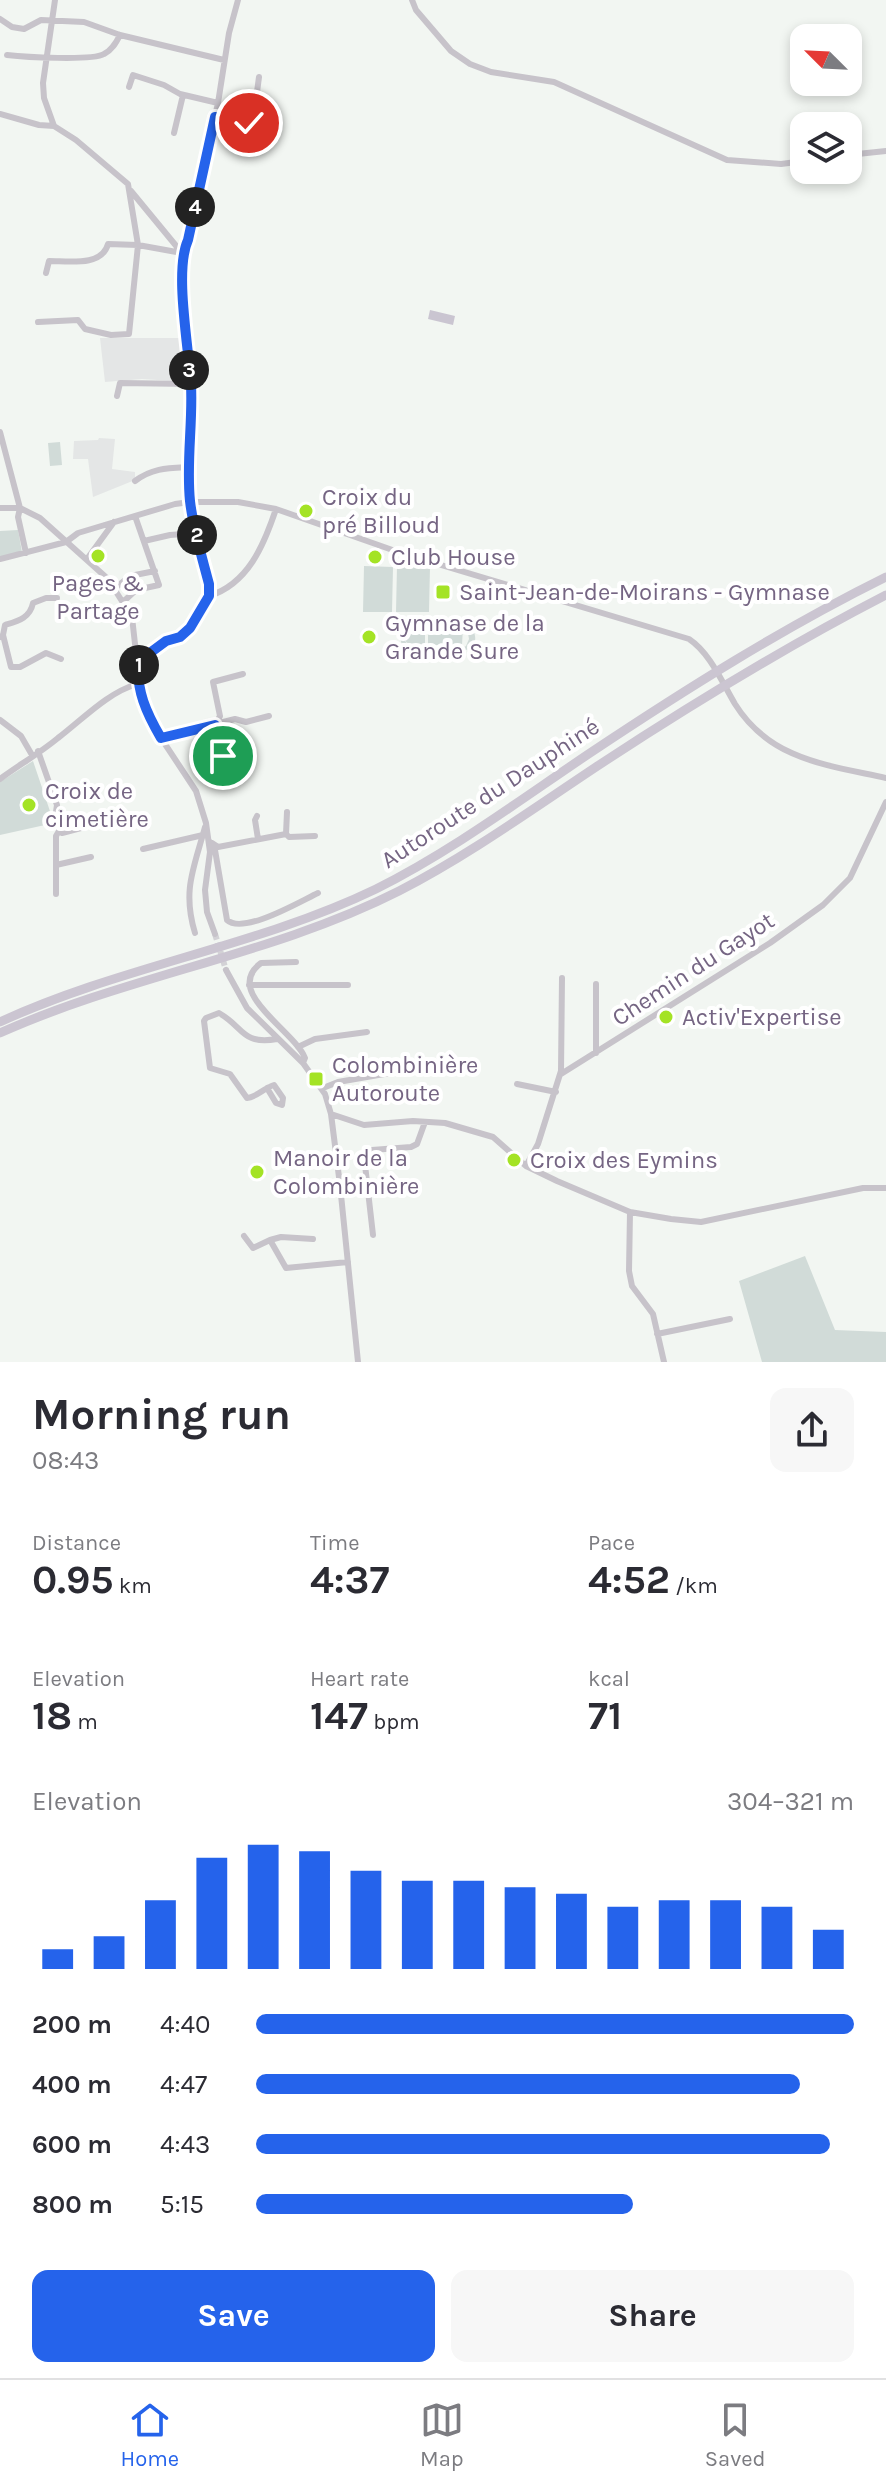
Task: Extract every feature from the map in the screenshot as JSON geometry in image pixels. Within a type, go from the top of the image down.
[{"type":"highway","name":"Autoroute du Dauphiné","points":[[0,1022],[113,979],[300,920],[375,889],[460,840],[723,667],[886,577]]},
{"type":"highway","name":"Autoroute du Dauphiné","points":[[0,1033],[78,1002],[306,931],[402,890],[462,855],[702,699],[778,653],[886,595]]},
{"type":"street","points":[[54,126],[44,98],[43,83],[55,0]]},
{"type":"street","points":[[139,661],[190,628],[209,596],[190,502],[191,384],[185,340],[182,253],[188,240],[238,0]]},
{"type":"street","points":[[412,0],[416,10],[451,51],[470,64],[491,72],[554,82],[727,160],[790,163]]},
{"type":"street","points":[[0,19],[12,27],[24,29],[41,20],[84,22],[120,35],[224,60]]},
{"type":"street","points":[[7,55],[47,58],[101,56],[114,47],[120,35]]},
{"type":"street","points":[[129,87],[133,75],[183,95],[218,103]]},
{"type":"street","points":[[215,117],[253,122],[259,77]]},
{"type":"street","points":[[174,133],[183,95]]},
{"type":"street","points":[[0,114],[54,126],[66,132],[128,184],[182,253]]},
{"type":"street","points":[[862,154],[886,151]]},
{"type":"street","points":[[38,322],[80,320],[85,329],[111,335],[129,334],[138,245],[129,188]]},
{"type":"street","points":[[46,273],[49,261],[96,259],[106,251],[108,244],[138,245],[182,253]]},
{"type":"street","points":[[117,396],[120,383],[191,384]]},
{"type":"street","points":[[0,432],[20,508],[18,517],[26,553]]},
{"type":"street","points":[[135,481],[161,468],[188,467]]},
{"type":"street","points":[[0,559],[62,543],[78,533],[114,522],[190,502],[238,502],[276,509],[401,553],[680,635],[694,643],[709,660],[756,731],[811,762],[886,778]]},
{"type":"street","points":[[0,508],[20,508],[40,518],[62,543],[87,559],[114,589],[132,617],[139,661],[137,684],[163,742],[196,791],[206,823],[210,852],[205,890],[207,912],[215,934]]},
{"type":"street","points":[[209,596],[225,591],[261,551],[276,509]]},
{"type":"street","points":[[123,602],[136,590],[159,585],[135,516]]},
{"type":"street","points":[[87,559],[114,522]]},
{"type":"street","points":[[144,541],[197,533]]},
{"type":"street","points":[[114,589],[130,576],[155,571]]},
{"type":"street","points":[[57,598],[37,600],[23,619],[5,625],[2,636],[11,667],[20,667],[46,653],[61,659]]},
{"type":"street","points":[[232,756],[223,756],[215,725],[220,716],[213,682],[243,674]]},
{"type":"street","points":[[0,779],[90,711],[137,684]]},
{"type":"street","points":[[163,742],[235,719],[246,722],[269,716]]},
{"type":"street","points":[[0,720],[21,736],[35,753],[57,805],[56,894]]},
{"type":"street","name":"Chemin du Gayot","points":[[561,1074],[770,943],[823,905],[850,878],[886,802]]},
{"type":"street","points":[[286,834],[287,812]]},
{"type":"street","points":[[257,816],[258,839]]},
{"type":"street","points":[[195,933],[188,901],[206,823]]},
{"type":"street","points":[[59,831],[81,828]]},
{"type":"street","points":[[209,841],[218,847],[286,834],[289,837],[315,836]]},
{"type":"street","points":[[143,849],[203,835]]},
{"type":"street","points":[[209,841],[215,850],[227,920],[232,925],[256,921],[318,893]]},
{"type":"street","points":[[56,865],[91,857]]},
{"type":"street","points":[[296,962],[261,963],[251,973],[249,985],[252,997],[298,1047],[305,1058],[303,1063]]},
{"type":"street","points":[[226,970],[247,1008],[303,1063],[323,1088],[331,1114],[358,1362]]},
{"type":"street","points":[[526,1166],[538,1144],[561,1074],[562,978]]},
{"type":"street","points":[[596,984],[596,1053]]},
{"type":"street","points":[[249,985],[348,985]]},
{"type":"street","points":[[267,1088],[247,1098],[230,1074],[210,1068],[204,1021],[219,1013],[249,1038],[277,1039]]},
{"type":"street","points":[[298,1047],[315,1039],[367,1032]]},
{"type":"street","points":[[323,1088],[338,1082],[390,1073],[389,1063]]},
{"type":"street","points":[[517,1084],[556,1092]]},
{"type":"street","points":[[331,1114],[364,1125],[445,1123],[493,1137],[526,1166],[630,1212],[701,1222],[863,1188],[886,1188]]},
{"type":"street","points":[[373,1235],[364,1156],[367,1151],[417,1144],[425,1122]]},
{"type":"street","points":[[630,1212],[629,1271],[632,1286],[653,1314],[664,1362]]},
{"type":"street","points":[[244,1236],[253,1248],[281,1237],[313,1239]]},
{"type":"street","points":[[270,1240],[286,1268],[348,1262]]},
{"type":"street","points":[[657,1334],[730,1319]]},
{"type":"shaded area","points":[[430,310],[455,316],[453,325],[428,319]]},
{"type":"shaded area","points":[[100,338],[182,338],[189,382],[142,379],[105,382]]},
{"type":"shaded area","points":[[115,439],[112,469],[135,472],[135,480],[93,497],[88,459],[73,459],[74,441]]},
{"type":"shaded area","points":[[60,442],[62,465],[50,466],[48,443]]},
{"type":"shaded area","points":[[18,530],[22,552],[0,557],[0,531]]},
{"type":"shaded area","points":[[364,566],[393,567],[392,612],[363,612]]},
{"type":"shaded area","points":[[397,566],[430,567],[429,612],[396,612]]},
{"type":"shaded area","points":[[400,616],[474,618],[474,623],[469,623],[475,636],[473,645],[454,653],[404,653],[399,634],[405,622],[399,621]],"holes":[[[413,622],[458,622],[467,627],[469,639],[466,646],[458,650],[411,648],[404,640],[411,646],[425,646],[425,625],[411,625],[404,631]]]},
{"type":"shaded area","points":[[428,627],[463,627],[462,645],[428,645]]},
{"type":"shaded area","points":[[33,761],[54,823],[0,835],[0,782]]},
{"type":"shaded area","points":[[805,1256],[835,1330],[886,1332],[886,1362],[762,1362],[739,1281]]},
{"type":"tunnel","points":[[215,934],[226,970]]},
{"type":"place","name":"Croix du pré Billoud","points":[[306,511]]},
{"type":"place","name":"Pages & Partage","points":[[98,556]]},
{"type":"place","name":"Club House","points":[[375,557]]},
{"type":"place","name":"Saint-Jean-de-Moirans - Gymnase","points":[[443,592]]},
{"type":"place","name":"Gymnase de la Grande Sure","points":[[369,637]]},
{"type":"place","name":"Croix de cimetière","points":[[29,805]]},
{"type":"place","name":"Activ'Expertise","points":[[666,1017]]},
{"type":"place","name":"Colombinière Autoroute","points":[[316,1079]]},
{"type":"place","name":"Croix des Eymins","points":[[514,1160]]},
{"type":"place","name":"Manoir de la Colombinière","points":[[257,1172]]},
{"type":"route","points":[[223,756],[215,725],[161,738],[141,696],[137,674],[139,661],[190,628],[209,596],[190,502],[191,384],[185,340],[182,253],[188,240],[215,117],[249,123]]}]
